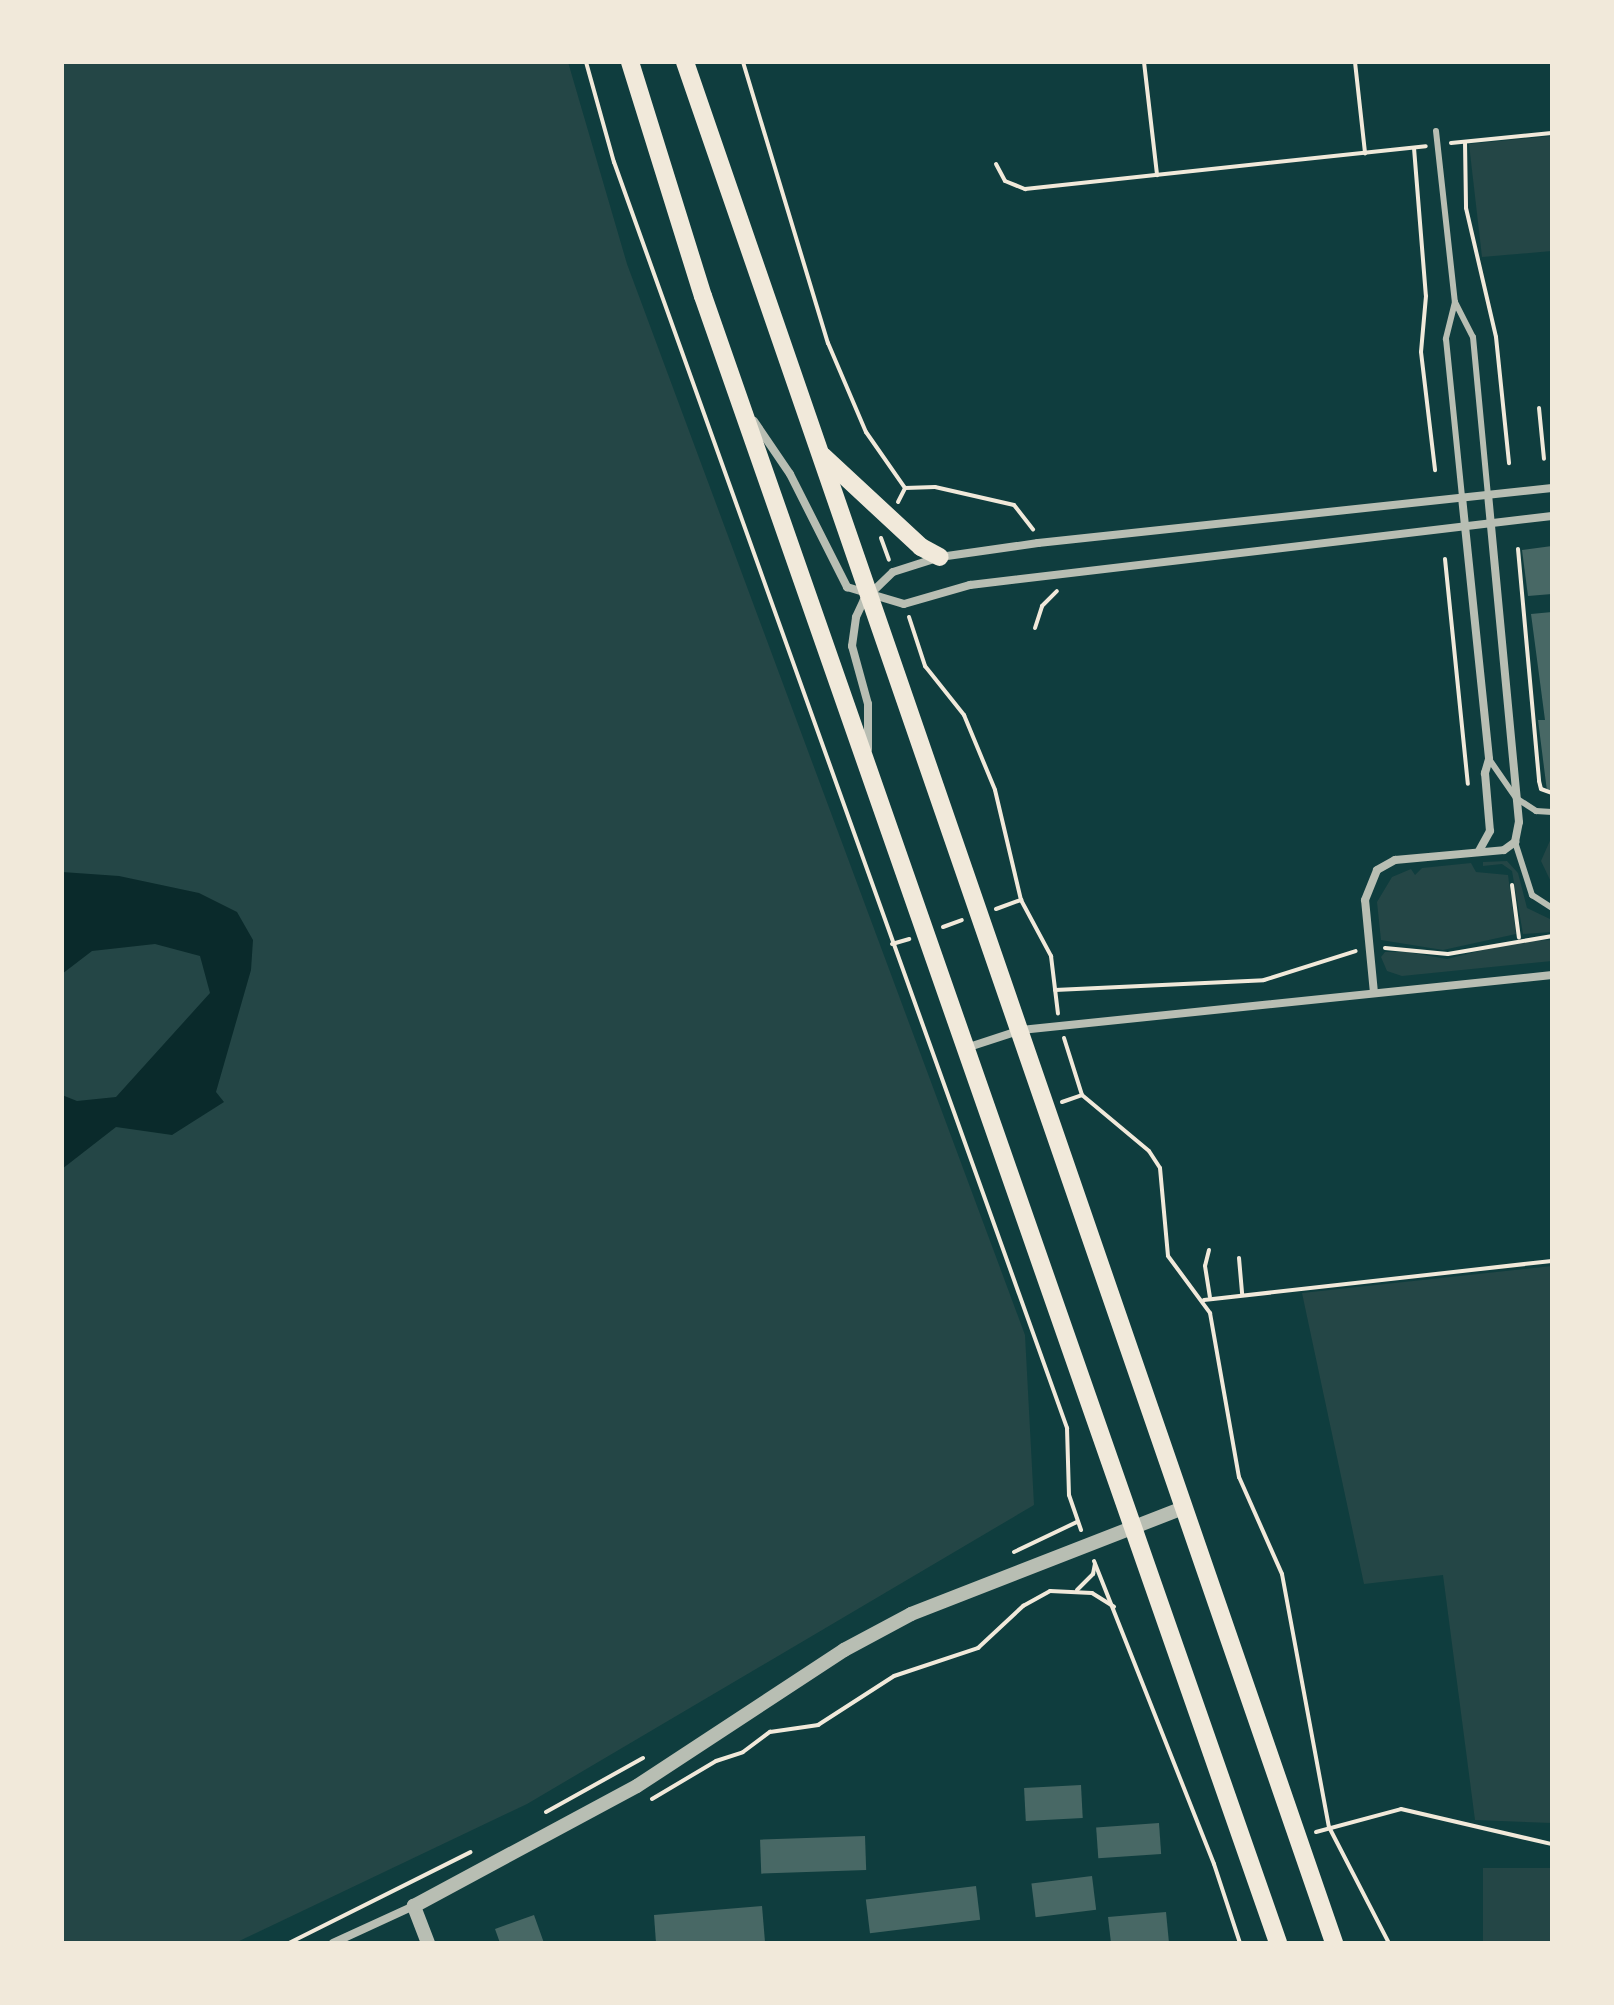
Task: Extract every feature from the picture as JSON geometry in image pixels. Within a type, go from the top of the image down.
[{"type":"main road","points":[[630,62],[740,401],[1244,1853],[1278,1943]]},
{"type":"main road","points":[[685,62],[1334,1943]]},
{"type":"main road","points":[[820,454],[921,547],[940,557]]},
{"type":"street","points":[[740,401],[790,474],[847,587],[904,604],[970,585],[1552,516]]},
{"type":"street","points":[[868,766],[868,704],[852,646],[856,617],[869,594],[893,572],[940,557],[1038,543],[1552,488]]},
{"type":"street","points":[[1374,993],[1365,892],[1377,870],[1395,860],[1504,850],[1515,842],[1516,798],[1488,495]]},
{"type":"street","points":[[1462,497],[1489,759],[1485,773],[1490,831],[1479,851]]},
{"type":"street","points":[[965,1048],[1021,1030],[1552,975]]},
{"type":"street","points":[[333,1943],[414,1906],[637,1786],[844,1650],[911,1614],[1132,1525],[1185,1507]]},
{"type":"street","points":[[414,1906],[428,1943]]},
{"type":"lane","points":[[1436,131],[1455,302],[1446,339],[1462,497]]},
{"type":"lane","points":[[1455,302],[1473,337],[1488,495]]},
{"type":"lane","points":[[1489,759],[1516,798],[1536,811],[1552,812]]},
{"type":"lane","points":[[1515,842],[1532,895],[1552,908]]},
{"type":"path","points":[[586,62],[614,162],[1067,1428],[1069,1495],[1077,1522]]},
{"type":"path","points":[[743,62],[828,343],[866,432],[905,488],[935,487],[1014,505],[1038,543]]},
{"type":"path","points":[[1144,62],[1157,175]]},
{"type":"path","points":[[1355,62],[1365,153]]},
{"type":"path","points":[[996,164],[1005,181],[1019,189],[1552,133]]},
{"type":"path","points":[[1465,142],[1466,208],[1496,337],[1509,463]]},
{"type":"path","points":[[1414,148],[1426,296],[1421,352],[1435,470]]},
{"type":"path","points":[[1539,408],[1544,459]]},
{"type":"path","points":[[1518,549],[1539,781],[1541,789],[1552,793]]},
{"type":"path","points":[[1035,628],[1047,599],[1081,572]]},
{"type":"path","points":[[912,626],[925,666],[964,715],[995,790],[1021,900],[1047,944],[1056,1005]]},
{"type":"path","points":[[994,910],[1021,900]]},
{"type":"path","points":[[940,928],[966,919]]},
{"type":"path","points":[[1055,990],[1264,980],[1369,949],[1448,954],[1552,936]]},
{"type":"path","points":[[892,944],[910,938]]},
{"type":"path","points":[[1067,1052],[1082,1095],[1155,1159],[1166,1198],[1168,1256],[1178,1276],[1204,1300],[1239,1477],[1284,1584],[1329,1827],[1389,1943]]},
{"type":"path","points":[[1209,1250],[1205,1266],[1210,1297]]},
{"type":"path","points":[[1239,1258],[1242,1294]]},
{"type":"path","points":[[1204,1300],[1552,1261]]},
{"type":"path","points":[[1077,1590],[1093,1574],[1094,1562],[1116,1609],[1214,1864],[1240,1943]]},
{"type":"path","points":[[641,1805],[668,1794],[716,1761],[743,1752],[770,1732],[818,1725],[894,1676],[978,1648],[1023,1606],[1050,1591],[1077,1590],[1116,1609]]},
{"type":"path","points":[[1296,1838],[1401,1809],[1552,1844]]},
{"type":"path","points":[[1214,1864],[1244,1853]]},
{"type":"shaded area","points":[[62,62],[568,62],[627,264],[1025,1335],[1034,1505],[527,1804],[235,1943],[62,1943]]},
{"type":"shaded area","points":[[1552,136],[1552,251],[1482,257],[1469,144]]},
{"type":"shaded area","points":[[1552,836],[1552,884],[1541,861]]},
{"type":"shaded area","points":[[1507,861],[1518,873],[1527,908],[1552,920],[1552,932],[1523,934],[1512,871],[1502,864],[1483,866],[1483,862]]},
{"type":"shaded area","points":[[1471,863],[1476,872],[1508,875],[1516,934],[1443,950],[1381,940],[1377,902],[1392,877],[1411,869],[1415,875],[1422,868]]},
{"type":"shaded area","points":[[62,872],[119,876],[199,893],[237,912],[253,940],[251,970],[216,1092],[224,1102],[172,1135],[116,1127],[62,1169],[62,1095],[77,1101],[116,1097],[210,993],[200,956],[155,944],[92,951],[62,974]]},
{"type":"shaded area","points":[[1552,940],[1552,961],[1402,976],[1387,971],[1381,957],[1385,952],[1407,952],[1447,959],[1519,941]]},
{"type":"shaded area","points":[[1552,1266],[1552,1823],[1475,1820],[1443,1575],[1364,1584],[1302,1293]]},
{"type":"shaded area","points":[[1483,1868],[1552,1868],[1552,1943],[1483,1943]]},
{"type":"building","points":[[1552,546],[1552,594],[1528,596],[1522,550]]},
{"type":"building","points":[[1552,612],[1552,791],[1547,791],[1538,720],[1545,720],[1531,614]]},
{"type":"building","points":[[1081,1785],[1083,1818],[1026,1821],[1024,1788]]},
{"type":"building","points":[[1159,1823],[1161,1854],[1098,1858],[1096,1827]]},
{"type":"building","points":[[865,1836],[866,1870],[761,1874],[760,1840]]},
{"type":"building","points":[[1092,1876],[1096,1910],[1036,1917],[1031,1883]]},
{"type":"building","points":[[976,1886],[980,1920],[870,1933],[866,1900]]},
{"type":"building","points":[[762,1906],[765,1942],[656,1943],[654,1915]]},
{"type":"building","points":[[1166,1912],[1169,1943],[1111,1943],[1108,1917]]},
{"type":"building","points":[[534,1915],[544,1943],[500,1943],[495,1929]]}]
